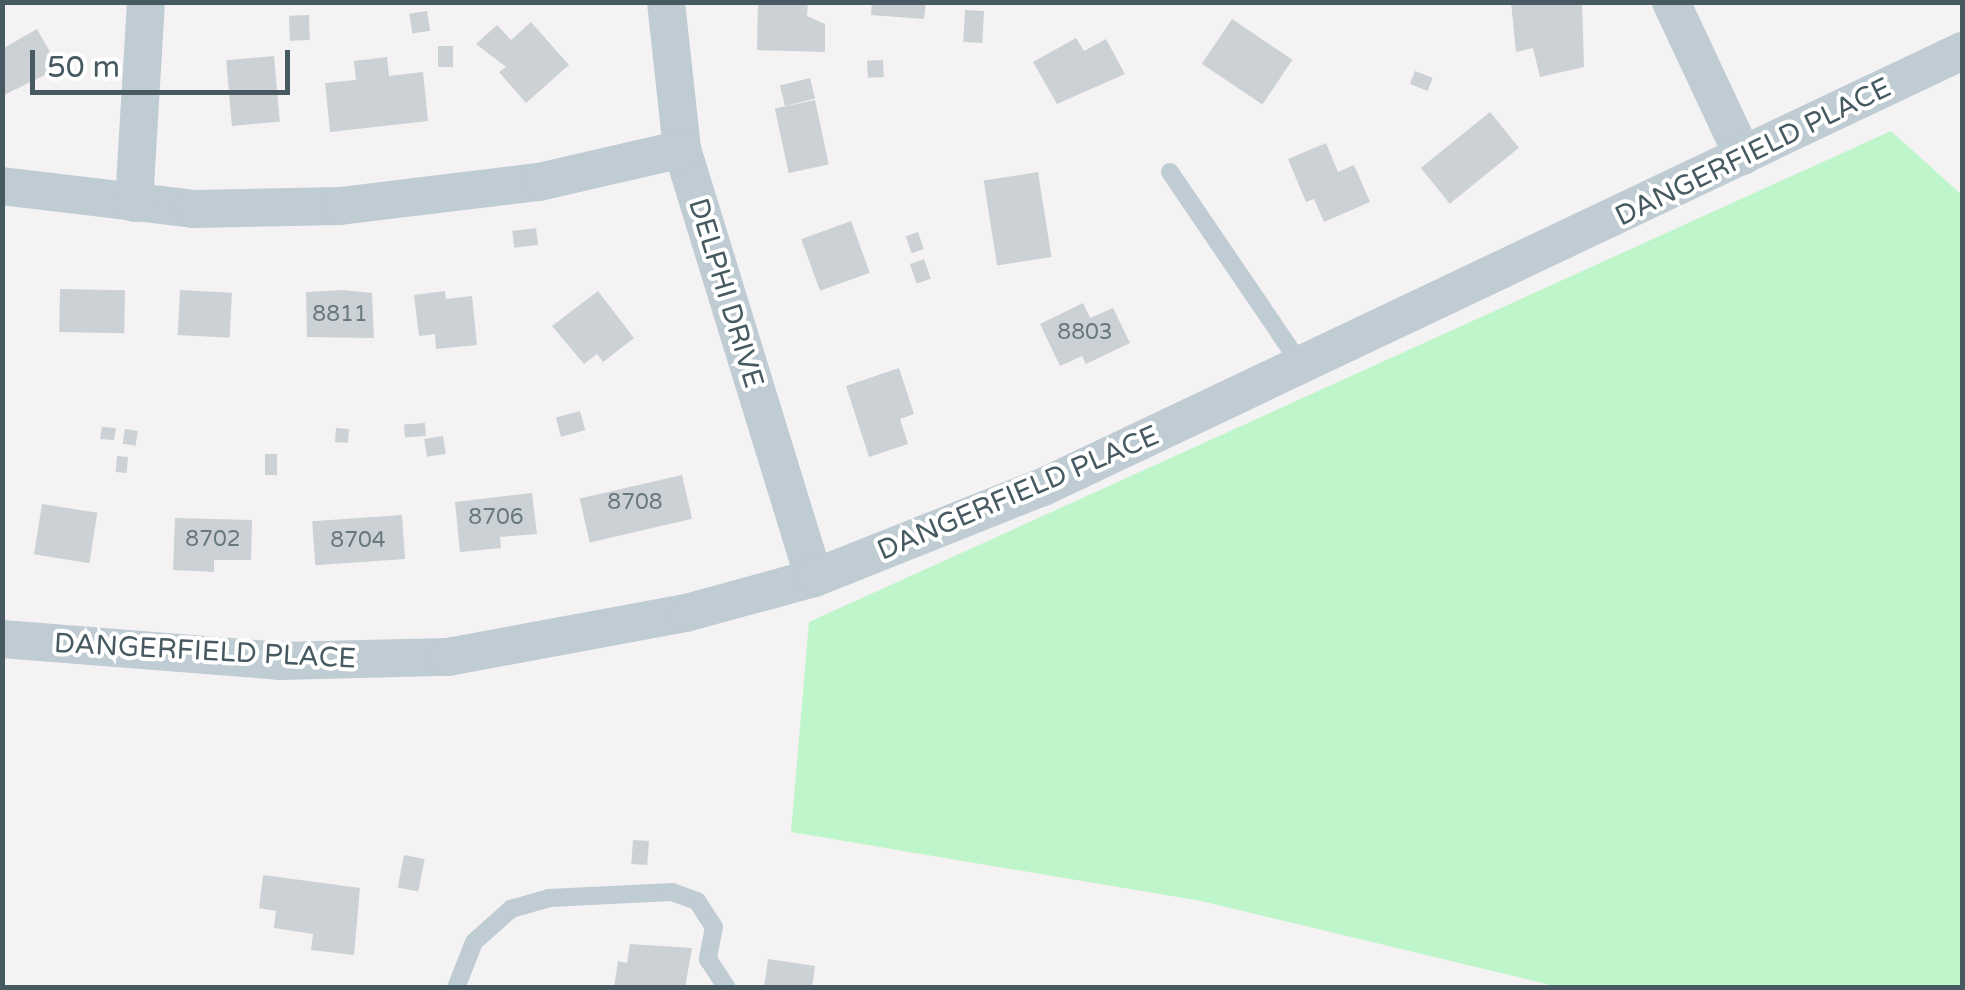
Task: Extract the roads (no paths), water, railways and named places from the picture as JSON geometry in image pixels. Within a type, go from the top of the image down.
[{"type":"street","points":[[134,203],[146,2]]},
{"type":"street","name":"DELPHI DRIVE","points":[[666,2],[682,148],[814,578]]},
{"type":"street","points":[[1671,2],[1742,156]]},
{"type":"street","name":"DANGERFIELD PLACE","points":[[2,639],[280,661],[448,657],[686,614],[814,578],[1043,487],[1962,51]]},
{"type":"street","points":[[2,186],[134,203],[261,210],[438,197],[682,148]]},
{"type":"lane","points":[[1170,172],[1302,366]]},
{"type":"lane","points":[[456,988],[474,942],[511,908],[549,898],[672,892],[698,901],[714,927],[708,959],[727,988]]}]
